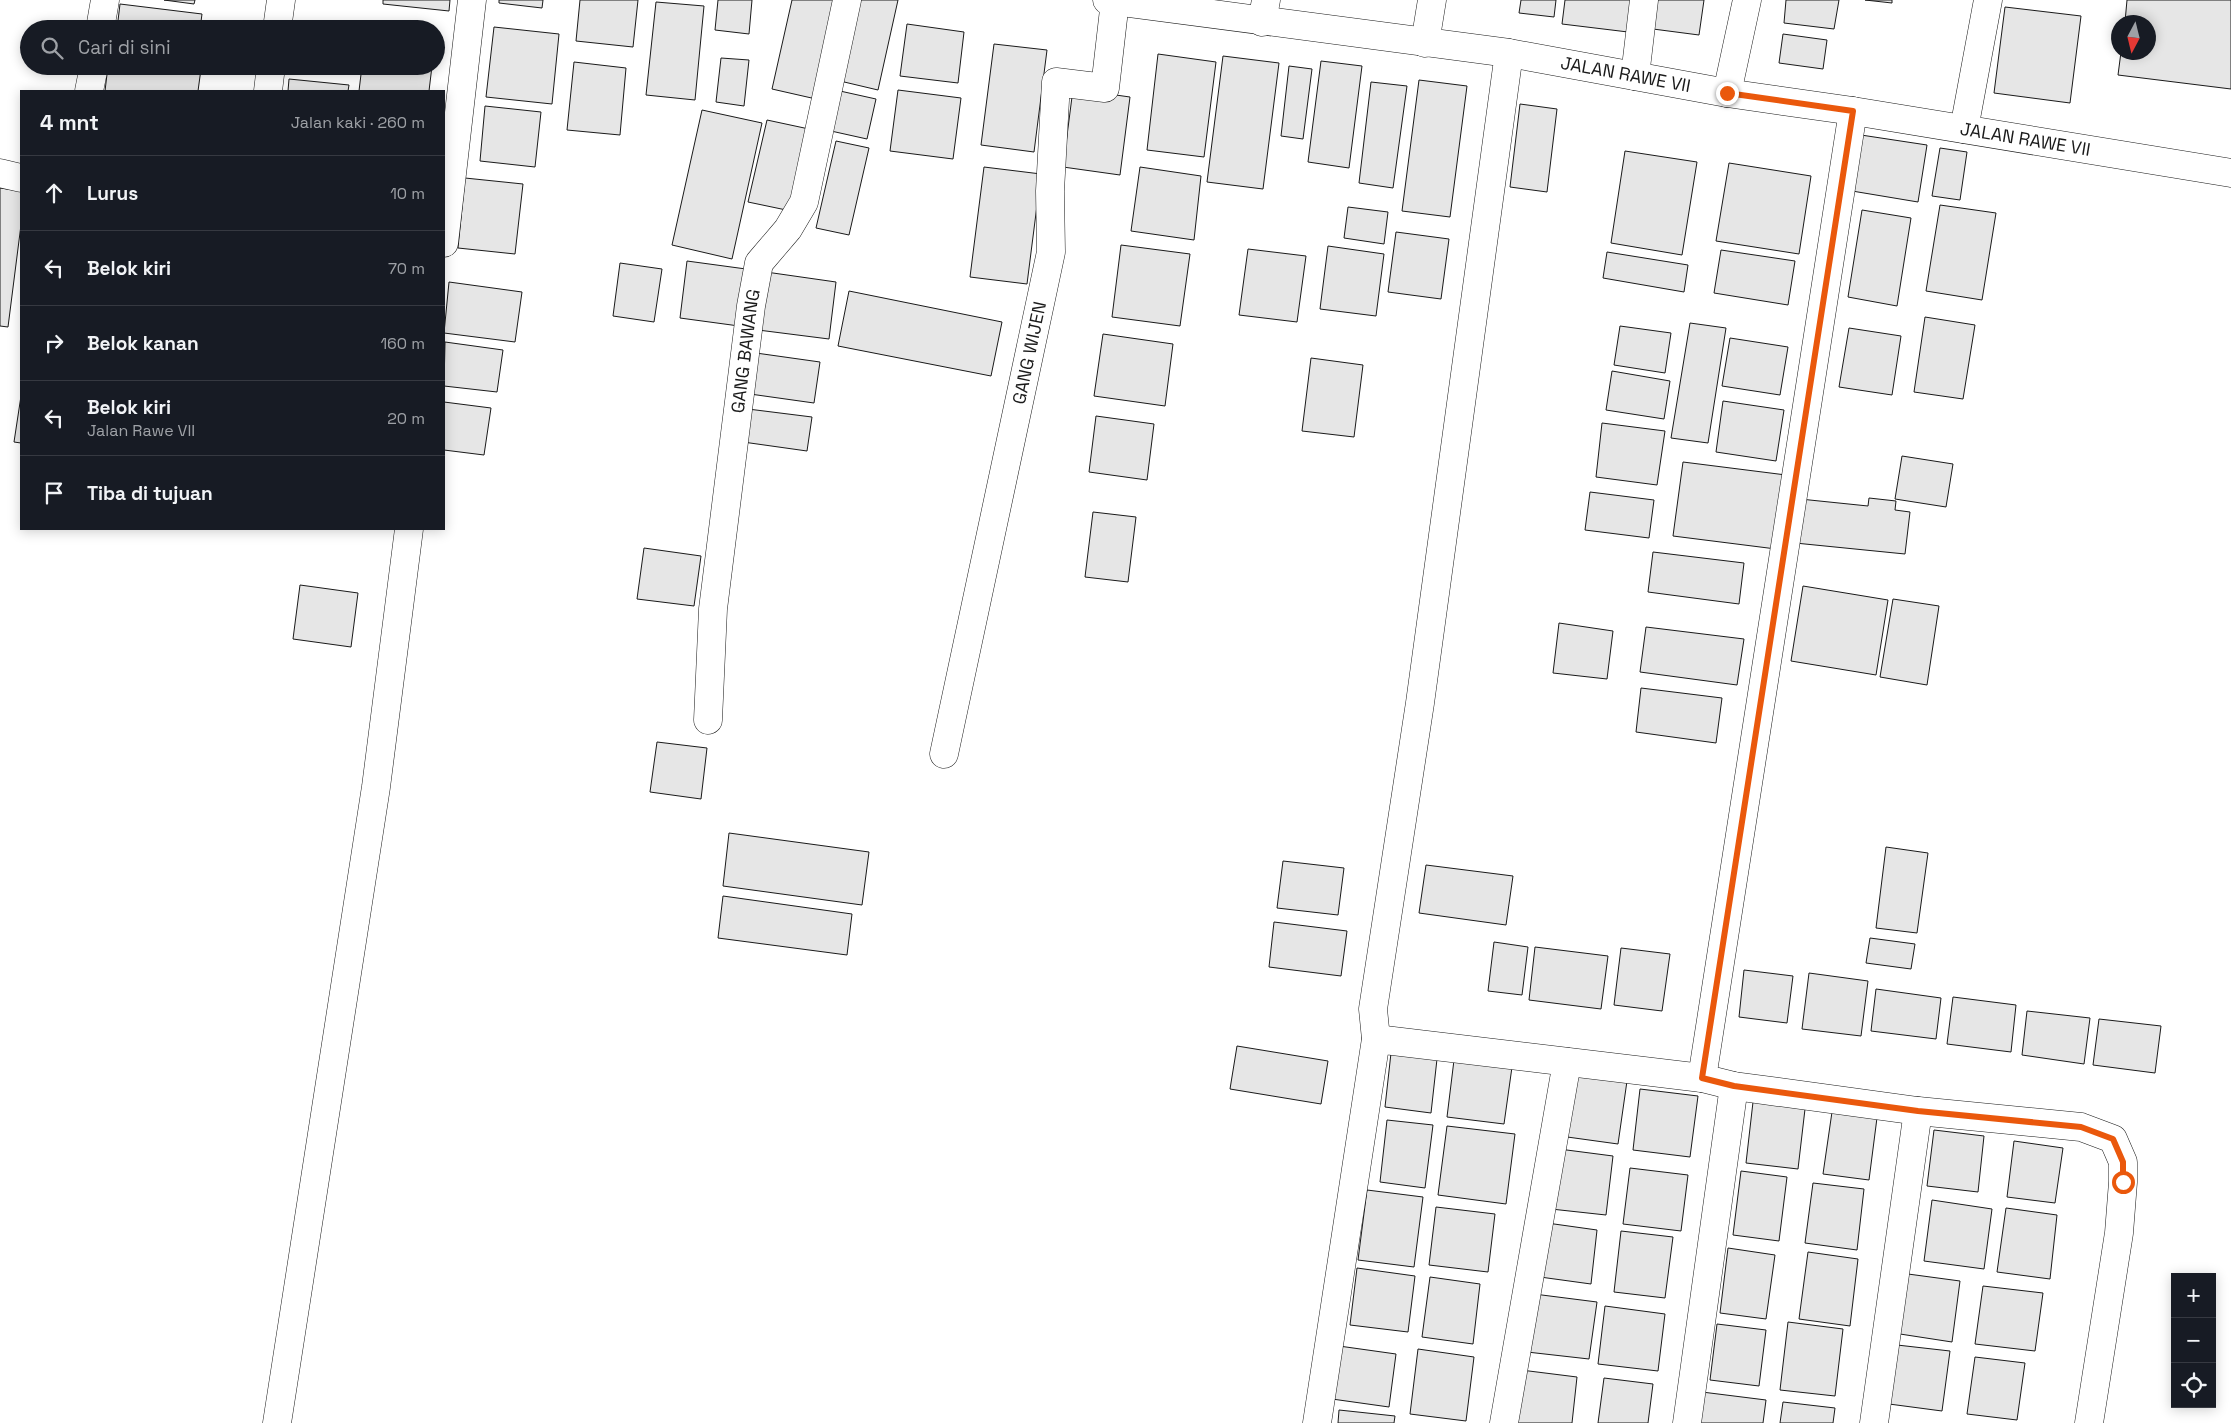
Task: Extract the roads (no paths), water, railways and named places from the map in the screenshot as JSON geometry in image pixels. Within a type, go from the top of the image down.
[{"type":"street","points":[[102,20],[105,0]]},
{"type":"street","points":[[278,20],[281,0]]},
{"type":"street","points":[[445,234],[472,0]]},
{"type":"street","name":"GANG BAWANG","points":[[708,720],[714,609],[751,306],[759,263],[788,229],[804,202],[847,0]]},
{"type":"street","points":[[1425,43],[1432,0]]},
{"type":"street","points":[[1634,76],[1644,0]]},
{"type":"street","points":[[1727,93],[1747,0]]},
{"type":"street","points":[[1964,129],[1988,0]]},
{"type":"street","name":"JALAN RAWE VII","points":[[1116,1],[1264,11],[1425,43],[1509,53],[1727,93],[1853,111],[2231,173]]},
{"type":"street","name":"GANG WIJEN","points":[[944,754],[1051,252],[1050,191],[1056,82],[1105,88],[1116,1]]},
{"type":"street","points":[[1318,1423],[1376,1039],[1372,1009],[1420,703],[1509,53]]},
{"type":"street","points":[[89,90],[92,75]]},
{"type":"street","points":[[268,90],[270,75]]},
{"type":"street","points":[[1702,1078],[1853,111]]},
{"type":"street","points":[[0,173],[20,178]]},
{"type":"street","points":[[277,1423],[376,787],[409,530]]},
{"type":"street","points":[[1376,1039],[1702,1078],[1734,1086],[1918,1111],[2081,1127],[2113,1139],[2123,1162],[2123,1182],[2118,1233],[2089,1423]]},
{"type":"street","points":[[1504,1423],[1567,1062]]},
{"type":"street","points":[[1687,1423],[1734,1086]]},
{"type":"street","points":[[1874,1423],[1918,1111]]}]
